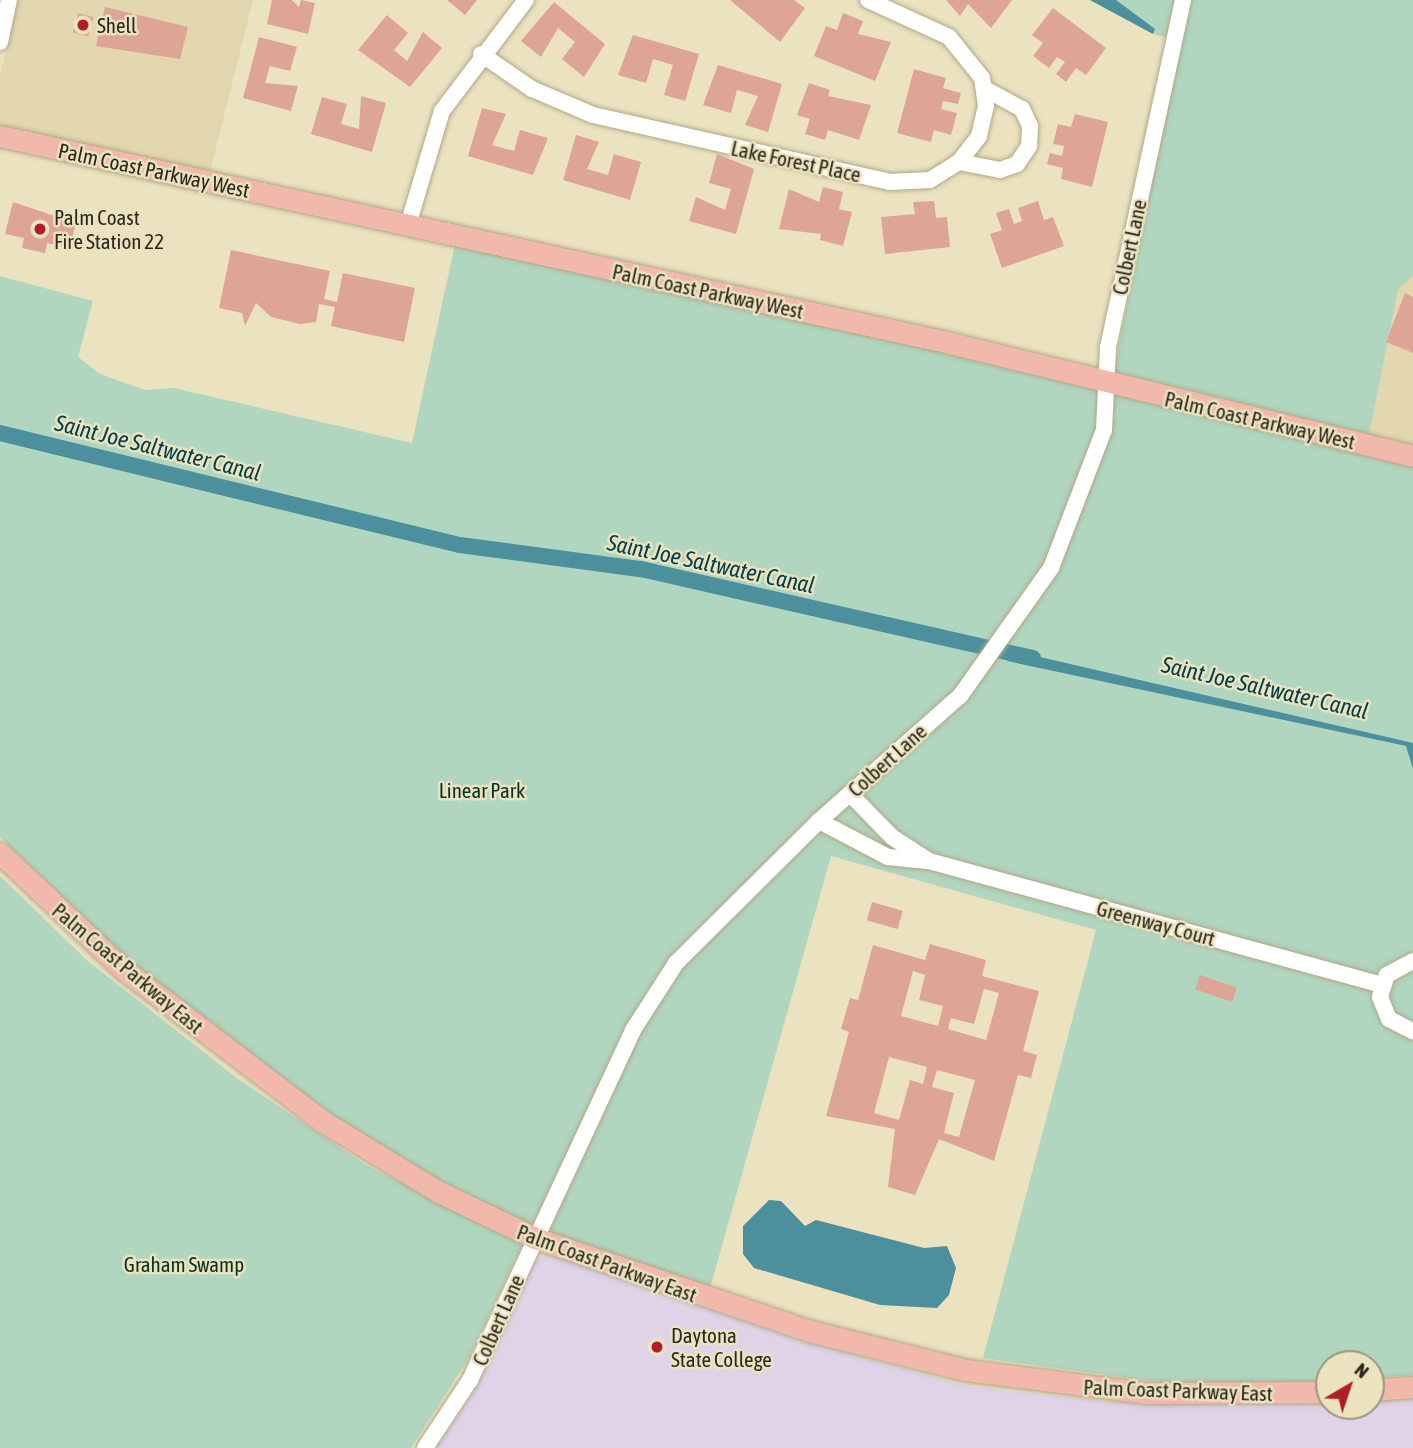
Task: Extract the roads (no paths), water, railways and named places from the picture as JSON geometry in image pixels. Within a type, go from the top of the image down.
[{"type":"main road","name":"Palm Coast Parkway West","points":[[0,136],[946,342],[1108,384],[1413,456]]},
{"type":"main road","name":"Palm Coast Parkway East","points":[[0,853],[122,968],[323,1121],[439,1192],[535,1238],[810,1331],[965,1370],[1147,1394],[1315,1392]]},
{"type":"main road","points":[[1385,1389],[1413,1387]]},
{"type":"street","points":[[0,42],[9,0]]},
{"type":"street","points":[[408,225],[431,137],[481,54],[526,0]]},
{"type":"street","points":[[868,0],[959,45],[985,89],[1022,109],[1029,146],[1017,164],[1000,170],[959,162]]},
{"type":"street","name":"Colbert Lane","points":[[425,1448],[470,1380],[535,1238],[654,993],[709,928],[819,821],[956,701],[1034,596],[1087,484],[1104,430],[1108,347],[1183,0]]},
{"type":"street","name":"Lake Forest Place","points":[[481,54],[557,102],[642,128],[890,182],[930,180],[959,162],[982,128],[985,89]]},
{"type":"street","points":[[849,794],[892,837],[929,861]]},
{"type":"street","points":[[819,821],[888,857],[929,861]]},
{"type":"street","name":"Greenway Court","points":[[929,861],[1382,985]]},
{"type":"street","points":[[1413,961],[1395,967],[1382,985],[1389,1019],[1413,1031]]},
{"type":"water","points":[[1090,0],[1116,0],[1155,29],[1153,34]]},
{"type":"water","points":[[1014,651],[1413,743],[1413,769],[1406,746],[1007,661]]},
{"type":"water","points":[[769,1200],[781,1201],[805,1226],[816,1220],[924,1248],[947,1246],[956,1268],[949,1295],[937,1308],[880,1305],[754,1268],[743,1254],[743,1226]]},
{"type":"waterway","name":"Saint Joe Saltwater Canal","points":[[0,433],[460,545],[641,569],[1033,658]]},
{"type":"place","name":"Shell","points":[[83,25]]},
{"type":"place","name":"Palm Coast Fire Station 22","points":[[40,229]]},
{"type":"place","name":"Daytona State College","points":[[657,1347]]},
{"type":"park label","name":"Linear Park","points":[[482,790]]},
{"type":"park label","name":"Graham Swamp","points":[[184,1264]]}]
